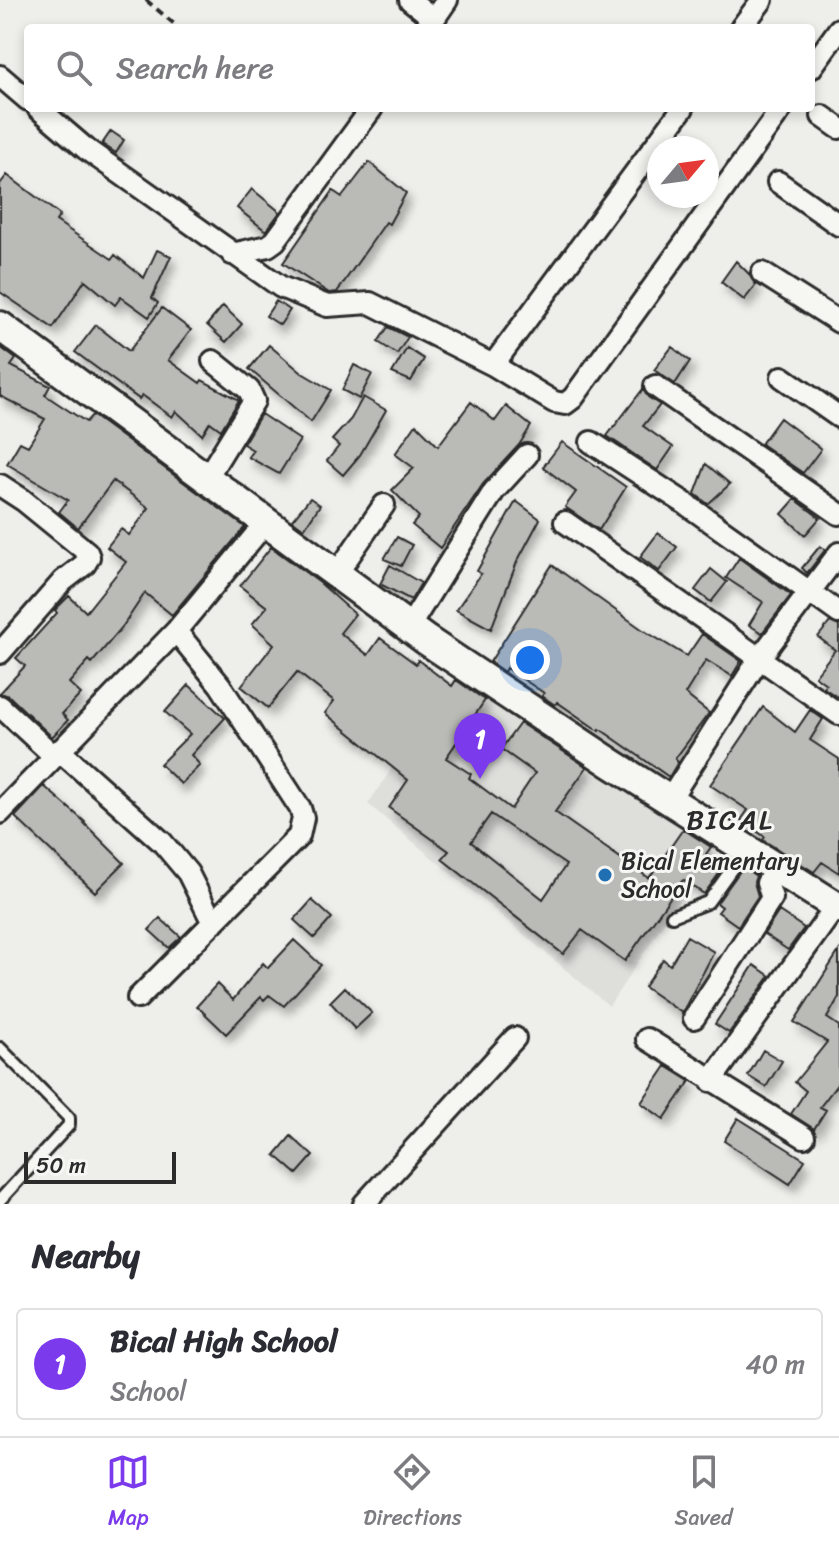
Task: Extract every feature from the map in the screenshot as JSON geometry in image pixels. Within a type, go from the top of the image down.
[{"type":"street","points":[[410,0],[431,23],[447,0]]},
{"type":"street","points":[[744,24],[762,0]]},
{"type":"street","points":[[815,62],[839,29]]},
{"type":"street","points":[[0,76],[24,97]]},
{"type":"street","points":[[43,112],[86,149],[281,287],[311,302],[327,306],[370,303],[493,365],[554,402],[565,404],[573,398],[779,112]]},
{"type":"street","points":[[232,254],[268,246],[275,241],[369,112]]},
{"type":"street","points":[[493,365],[680,112]]},
{"type":"street","points":[[822,116],[839,128]]},
{"type":"street","points":[[778,182],[839,225]]},
{"type":"street","points":[[762,273],[839,322]]},
{"type":"street","points":[[0,326],[409,627],[611,763],[838,907],[711,1081]]},
{"type":"street","points":[[206,479],[254,401],[249,390],[213,361]]},
{"type":"street","points":[[782,377],[839,417]]},
{"type":"street","points":[[655,386],[839,514]]},
{"type":"street","points":[[591,442],[683,502],[839,613]]},
{"type":"street","points":[[409,627],[494,491],[527,455]]},
{"type":"street","points":[[0,485],[87,552],[89,557],[85,564],[63,581],[0,653]]},
{"type":"street","points":[[338,572],[384,505]]},
{"type":"street","points":[[0,813],[176,631],[266,522]]},
{"type":"street","points":[[565,522],[839,714]]},
{"type":"street","points":[[670,799],[759,659],[839,553]]},
{"type":"street","points":[[138,998],[299,836],[303,818],[300,808],[220,685],[176,631]]},
{"type":"street","points":[[0,706],[168,848],[188,873],[213,923]]},
{"type":"street","points":[[694,1018],[772,898],[767,883],[777,867]]},
{"type":"street","points":[[364,1204],[515,1038]]},
{"type":"street","points":[[647,1039],[804,1137]]},
{"type":"lane","points":[[672,916],[708,902],[747,848]]},
{"type":"lane","points":[[0,1048],[69,1118],[69,1125],[0,1200]]},
{"type":"path","points":[[146,0],[174,24]]},
{"type":"shaded area","points":[[461,666],[718,841],[609,1006],[368,804]]},
{"type":"building","points":[[111,131],[124,140],[116,153],[102,144]]},
{"type":"building","points":[[369,162],[406,193],[389,224],[386,222],[337,292],[329,293],[283,263],[333,191],[342,197]]},
{"type":"building","points":[[7,175],[60,215],[56,221],[112,259],[115,255],[144,278],[157,250],[171,256],[152,298],[158,303],[149,317],[121,297],[115,305],[85,280],[53,328],[0,292],[0,184]]},
{"type":"building","points":[[252,189],[280,212],[266,231],[237,208]]},
{"type":"building","points":[[736,261],[756,285],[744,300],[721,282]]},
{"type":"building","points":[[276,301],[290,310],[280,325],[266,316]]},
{"type":"building","points":[[223,306],[242,324],[226,342],[207,325]]},
{"type":"building","points":[[162,308],[191,330],[168,360],[200,383],[202,380],[239,400],[221,430],[210,422],[202,435],[176,411],[172,417],[142,395],[139,399],[75,352],[96,325],[129,351]]},
{"type":"building","points":[[388,327],[408,337],[397,354],[378,342]]},
{"type":"building","points":[[269,345],[302,373],[331,390],[311,422],[249,369]]},
{"type":"building","points":[[0,347],[16,359],[11,366],[50,386],[45,395],[86,422],[92,415],[245,527],[172,615],[145,593],[92,663],[89,660],[69,683],[81,694],[62,714],[68,720],[52,737],[9,696],[0,693],[25,666],[16,658],[69,596],[86,612],[126,562],[107,547],[121,529],[129,535],[149,508],[113,481],[78,528],[59,512],[68,500],[7,464],[20,442],[28,446],[45,419],[0,396]]},
{"type":"building","points":[[672,347],[690,361],[675,384],[654,370]]},
{"type":"building","points":[[407,348],[424,359],[411,381],[392,373]]},
{"type":"building","points":[[354,365],[372,374],[359,399],[342,390]]},
{"type":"building","points":[[643,389],[660,405],[643,426],[673,447],[657,470],[607,436]]},
{"type":"building","points":[[363,397],[386,410],[360,455],[343,475],[327,461],[339,446],[332,440],[351,419]]},
{"type":"building","points":[[471,402],[495,421],[506,406],[531,426],[519,445],[483,484],[440,548],[412,525],[419,517],[392,490],[414,468],[395,454],[416,424],[438,446]]},
{"type":"building","points":[[261,414],[300,440],[279,474],[248,457],[253,450],[243,444]]},
{"type":"building","points":[[780,418],[821,449],[803,473],[761,444]]},
{"type":"building","points":[[562,442],[626,487],[599,530],[565,507],[576,492],[543,467]]},
{"type":"building","points":[[706,464],[730,484],[708,504],[695,494]]},
{"type":"building","points":[[310,498],[320,505],[304,529],[292,520]]},
{"type":"building","points":[[795,499],[820,518],[805,535],[782,514]]},
{"type":"building","points":[[516,501],[540,519],[517,562],[491,629],[456,610],[481,574],[477,571]]},
{"type":"building","points":[[658,533],[677,547],[659,571],[640,557]]},
{"type":"building","points":[[397,537],[412,545],[401,566],[384,559]]},
{"type":"building","points":[[820,546],[825,550],[807,573],[802,568]]},
{"type":"building","points":[[271,547],[320,583],[355,614],[340,633],[368,655],[380,638],[416,664],[418,660],[452,686],[456,680],[485,700],[446,758],[471,774],[469,778],[511,809],[535,773],[501,749],[520,723],[587,767],[555,812],[649,878],[683,829],[711,847],[706,854],[724,867],[704,894],[682,881],[625,961],[582,930],[563,954],[442,859],[449,851],[389,808],[408,780],[325,713],[334,701],[297,672],[268,708],[241,686],[274,644],[252,624],[267,607],[240,586]],"holes":[[[491,814],[566,865],[543,899],[471,842]]]},
{"type":"building","points":[[739,558],[791,595],[762,633],[749,625],[763,602],[726,578]]},
{"type":"building","points":[[390,565],[421,583],[411,600],[380,584]]},
{"type":"building","points":[[552,565],[643,630],[685,655],[702,634],[741,661],[732,676],[706,660],[685,694],[709,713],[675,759],[678,762],[669,777],[600,729],[557,702],[555,705],[542,696],[544,693],[506,668],[504,672],[490,662]]},
{"type":"building","points":[[711,569],[727,582],[711,602],[695,590]]},
{"type":"building","points":[[830,622],[839,626],[837,697],[824,688],[826,684],[815,676],[835,650],[818,637]]},
{"type":"building","points":[[189,685],[225,718],[191,755],[200,765],[181,784],[160,764],[190,734],[165,712]]},
{"type":"building","points":[[763,707],[795,732],[810,710],[823,719],[810,740],[839,759],[839,873],[822,862],[814,872],[763,840],[765,837],[741,820],[748,810],[710,785]]},
{"type":"building","points":[[44,786],[85,822],[124,863],[95,892],[15,817]]},
{"type":"building","points":[[743,867],[756,876],[754,882],[758,896],[738,926],[718,912],[722,907],[717,903]]},
{"type":"building","points":[[312,900],[332,918],[314,938],[294,920]]},
{"type":"building","points":[[779,911],[804,928],[788,950],[764,934]]},
{"type":"building","points":[[160,918],[181,937],[169,948],[149,930]]},
{"type":"building","points":[[687,936],[714,952],[682,1013],[644,987],[663,959],[670,965]]},
{"type":"building","points":[[294,940],[321,965],[284,1006],[269,995],[264,1000],[261,997],[226,1034],[197,1006],[217,984],[233,1000],[263,963],[268,968]]},
{"type":"building","points":[[839,951],[839,997],[827,1018],[839,1026],[839,1082],[820,1107],[826,1110],[814,1129],[791,1114],[806,1091],[795,1082],[827,1042],[794,1022]]},
{"type":"building","points":[[754,965],[770,976],[729,1033],[715,1024]]},
{"type":"building","points":[[345,987],[372,1013],[355,1029],[330,1002]]},
{"type":"building","points":[[763,1050],[782,1061],[766,1087],[748,1076]]},
{"type":"building","points":[[666,1066],[690,1081],[664,1119],[641,1103]]},
{"type":"building","points":[[738,1118],[805,1160],[790,1184],[724,1141]]},
{"type":"building","points":[[291,1136],[313,1156],[297,1174],[275,1155]]},
{"type":"place","name":"Bical High School","points":[[480,779]]},
{"type":"place","name":"Bical Elementary School","points":[[605,875]]},
{"type":"district","name":"BICAL","points":[[730,819]]}]
